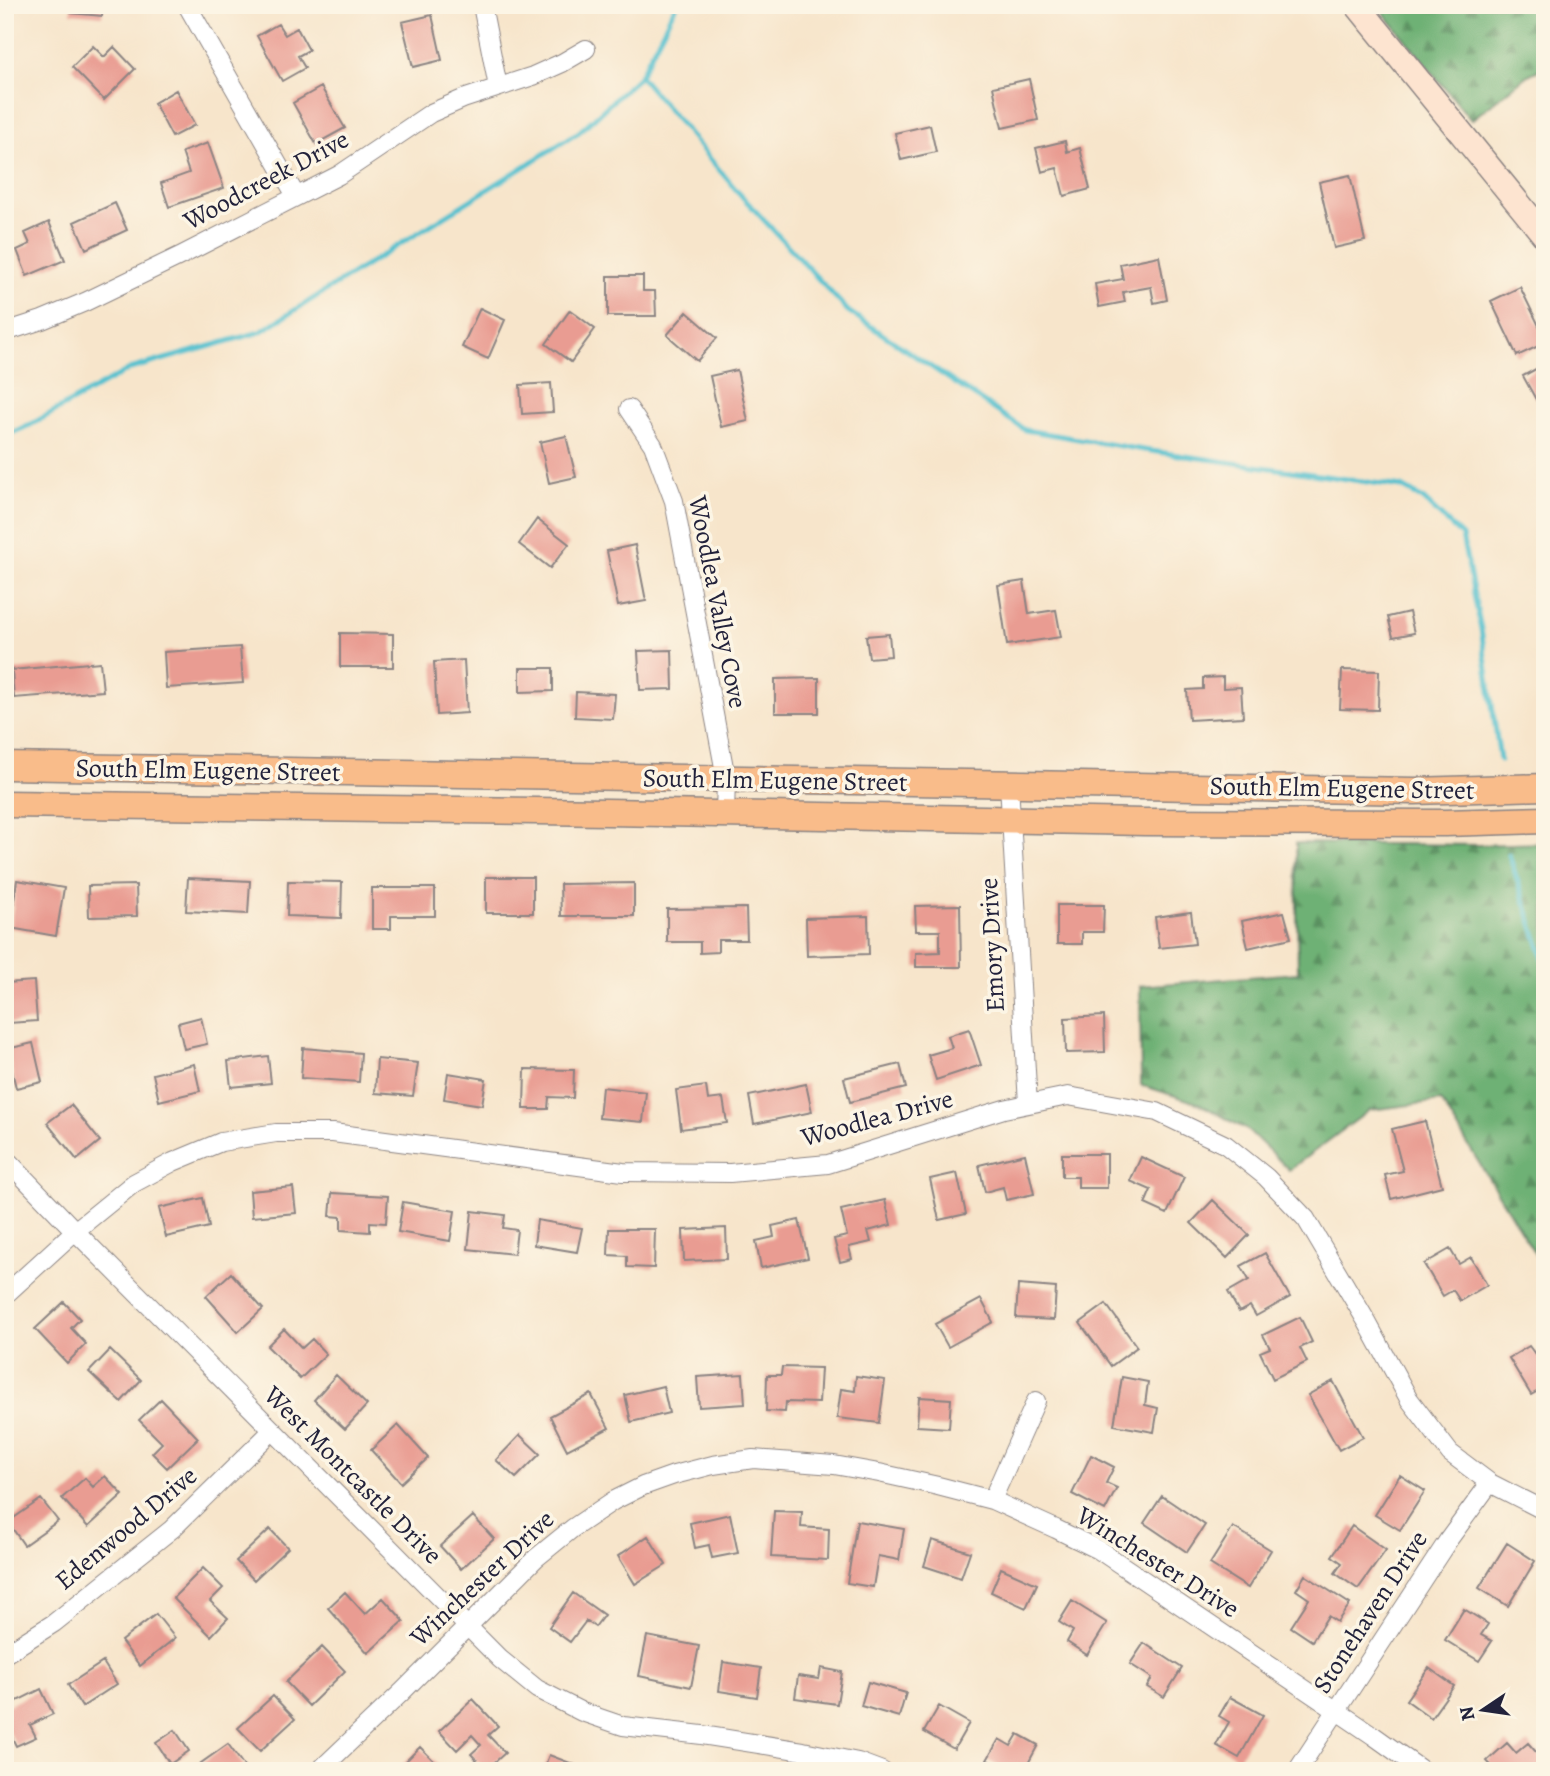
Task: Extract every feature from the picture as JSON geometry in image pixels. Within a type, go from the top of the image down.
[{"type":"main road","name":"South Elm Eugene Street","points":[[5,766],[1415,790],[1545,787]]},
{"type":"main road","name":"South Elm Eugene Street","points":[[5,804],[1012,820],[1431,823],[1545,820]]},
{"type":"street","points":[[187,5],[296,197]]},
{"type":"street","points":[[482,5],[498,87]]},
{"type":"street","points":[[1357,5],[1545,236]]},
{"type":"street","name":"Woodcreek Drive","points":[[5,332],[85,302],[339,175],[431,113],[463,99],[533,76],[586,49]]},
{"type":"street","name":"Woodlea Valley Cove","points":[[629,410],[653,444],[674,501],[726,778],[725,815]]},
{"type":"street","name":"Emory Drive","points":[[1009,784],[1028,1104]]},
{"type":"street","name":"Woodlea Drive","points":[[5,1295],[75,1231],[134,1183],[173,1162],[221,1142],[276,1133],[333,1133],[622,1172],[730,1173],[828,1164],[1004,1109],[1068,1096],[1157,1112],[1226,1145],[1266,1177],[1306,1219],[1409,1399],[1450,1453],[1490,1483],[1545,1511]]},
{"type":"street","name":"West Montcastle Drive","points":[[5,1157],[272,1431],[500,1659],[537,1689],[582,1712],[622,1726],[803,1751],[858,1762],[881,1771]]},
{"type":"street","points":[[992,1500],[1036,1401]]},
{"type":"street","name":"Edenwood Drive","points":[[5,1654],[54,1623],[172,1529],[272,1431]]},
{"type":"street","name":"Winchester Drive","points":[[319,1771],[536,1558],[583,1521],[613,1501],[643,1486],[713,1465],[753,1459],[834,1465],[938,1486],[992,1500],[1056,1528],[1099,1550],[1423,1771]]},
{"type":"street","name":"Stonehaven Drive","points":[[1297,1771],[1449,1539],[1490,1483]]},
{"type":"green space","points":[[1377,5],[1545,5],[1545,67],[1528,75],[1471,120]]},
{"type":"green space","points":[[1296,843],[1545,843],[1545,1270],[1441,1101],[1370,1110],[1289,1170],[1249,1131],[1200,1104],[1141,1085],[1140,986],[1298,973]]},
{"type":"building","points":[[72,5],[103,5],[102,16],[71,13]]},
{"type":"building","points":[[432,15],[442,60],[413,67],[402,22]]},
{"type":"building","points":[[278,24],[285,35],[297,28],[309,50],[298,56],[305,68],[282,81],[257,36]]},
{"type":"building","points":[[93,46],[104,57],[114,47],[135,69],[104,100],[72,67]]},
{"type":"building","points":[[1029,79],[1038,120],[1002,128],[993,87]]},
{"type":"building","points":[[321,87],[345,128],[316,144],[293,103]]},
{"type":"building","points":[[176,90],[195,125],[172,137],[154,103]]},
{"type":"building","points":[[930,125],[936,152],[901,160],[895,133]]},
{"type":"building","points":[[1065,141],[1067,152],[1080,148],[1090,189],[1064,196],[1057,168],[1042,172],[1036,148]]},
{"type":"building","points":[[208,143],[224,188],[169,207],[161,183],[189,173],[182,152]]},
{"type":"building","points":[[1350,175],[1365,241],[1334,248],[1319,182]]},
{"type":"building","points":[[115,203],[127,230],[86,249],[74,222]]},
{"type":"building","points":[[49,222],[65,260],[27,276],[17,250],[30,244],[25,233]]},
{"type":"building","points":[[1159,256],[1167,300],[1154,303],[1151,287],[1123,292],[1125,302],[1099,307],[1095,284],[1123,279],[1120,264]]},
{"type":"building","points":[[608,276],[643,276],[643,291],[655,291],[656,316],[608,316]]},
{"type":"building","points":[[1520,287],[1545,343],[1517,356],[1491,301]]},
{"type":"building","points":[[480,308],[505,320],[488,359],[462,347]]},
{"type":"building","points":[[570,310],[595,329],[571,362],[546,344]]},
{"type":"building","points":[[687,312],[717,338],[697,361],[667,335]]},
{"type":"building","points":[[1545,364],[1545,416],[1523,376]]},
{"type":"building","points":[[737,370],[748,421],[721,427],[710,376]]},
{"type":"building","points":[[551,383],[553,412],[522,414],[520,385]]},
{"type":"building","points":[[566,436],[576,477],[549,483],[540,442]]},
{"type":"building","points":[[537,519],[569,544],[550,568],[519,544]]},
{"type":"building","points":[[635,545],[646,601],[618,606],[607,551]]},
{"type":"building","points":[[1024,581],[1029,614],[1056,610],[1061,637],[1007,645],[998,585]]},
{"type":"building","points":[[1409,612],[1414,633],[1393,637],[1388,617]]},
{"type":"building","points":[[340,633],[393,634],[393,667],[340,667]]},
{"type":"building","points":[[889,634],[891,656],[869,658],[866,636]]},
{"type":"building","points":[[240,647],[243,683],[166,688],[164,652]]},
{"type":"building","points":[[672,650],[673,689],[640,690],[638,651]]},
{"type":"building","points":[[464,660],[467,713],[437,715],[434,662]]},
{"type":"building","points":[[100,662],[103,691],[14,698],[12,670]]},
{"type":"building","points":[[520,668],[553,668],[553,691],[520,692]]},
{"type":"building","points":[[1342,670],[1379,671],[1378,710],[1340,709]]},
{"type":"building","points":[[1223,677],[1223,688],[1241,687],[1243,717],[1189,720],[1187,690],[1203,689],[1203,678]]},
{"type":"building","points":[[819,678],[819,713],[775,713],[775,679]]},
{"type":"building","points":[[576,692],[615,694],[613,719],[575,717]]},
{"type":"building","points":[[486,877],[533,877],[533,913],[486,913]]},
{"type":"building","points":[[188,878],[250,881],[248,914],[186,911]]},
{"type":"building","points":[[17,880],[64,888],[56,936],[10,928]]},
{"type":"building","points":[[288,881],[342,882],[341,918],[287,916]]},
{"type":"building","points":[[634,883],[634,916],[561,916],[560,884]]},
{"type":"building","points":[[136,885],[137,916],[89,917],[88,886]]},
{"type":"building","points":[[372,888],[435,888],[435,916],[391,916],[391,929],[372,929]]},
{"type":"building","points":[[960,905],[961,967],[916,967],[916,953],[940,952],[940,931],[916,931],[915,906]]},
{"type":"building","points":[[1057,905],[1104,905],[1103,932],[1082,932],[1082,944],[1057,944]]},
{"type":"building","points":[[746,908],[747,940],[718,940],[718,952],[700,953],[700,942],[667,942],[667,909]]},
{"type":"building","points":[[1191,912],[1195,944],[1159,948],[1155,917]]},
{"type":"building","points":[[1284,912],[1291,938],[1248,948],[1242,921]]},
{"type":"building","points":[[868,916],[869,954],[807,956],[806,918]]},
{"type":"building","points":[[34,981],[37,1021],[9,1023],[6,983]]},
{"type":"building","points":[[1104,1016],[1105,1052],[1066,1053],[1065,1018]]},
{"type":"building","points":[[201,1017],[207,1044],[184,1049],[178,1023]]},
{"type":"building","points":[[969,1029],[981,1065],[936,1080],[928,1055],[952,1048],[948,1036]]},
{"type":"building","points":[[33,1043],[42,1082],[16,1088],[7,1049]]},
{"type":"building","points":[[303,1048],[361,1053],[359,1082],[301,1078]]},
{"type":"building","points":[[268,1056],[271,1083],[231,1087],[228,1061]]},
{"type":"building","points":[[377,1059],[418,1063],[413,1096],[375,1093]]},
{"type":"building","points":[[194,1064],[200,1091],[159,1101],[153,1074]]},
{"type":"building","points":[[900,1064],[906,1088],[850,1102],[844,1078]]},
{"type":"building","points":[[525,1069],[574,1070],[573,1098],[549,1097],[548,1109],[524,1109]]},
{"type":"building","points":[[448,1073],[486,1079],[482,1105],[444,1099]]},
{"type":"building","points":[[806,1084],[812,1112],[754,1124],[749,1096]]},
{"type":"building","points":[[706,1086],[708,1100],[723,1098],[727,1123],[681,1129],[676,1090]]},
{"type":"building","points":[[602,1087],[646,1092],[643,1122],[599,1118]]},
{"type":"building","points":[[71,1105],[100,1141],[77,1160],[47,1123]]},
{"type":"building","points":[[1425,1121],[1442,1186],[1391,1199],[1385,1175],[1403,1171],[1392,1129]]},
{"type":"building","points":[[1025,1154],[1034,1194],[1006,1200],[1003,1187],[985,1192],[979,1165]]},
{"type":"building","points":[[1062,1154],[1107,1154],[1107,1188],[1078,1188],[1078,1177],[1062,1177]]},
{"type":"building","points":[[1141,1157],[1184,1177],[1167,1214],[1145,1204],[1151,1190],[1130,1181]]},
{"type":"building","points":[[957,1173],[966,1214],[939,1220],[930,1179]]},
{"type":"building","points":[[293,1187],[296,1213],[252,1217],[250,1191]]},
{"type":"building","points":[[332,1193],[388,1196],[386,1223],[370,1222],[370,1232],[341,1230],[341,1217],[330,1216]]},
{"type":"building","points":[[203,1198],[209,1227],[166,1237],[159,1208]]},
{"type":"building","points":[[885,1200],[891,1225],[868,1231],[871,1242],[849,1247],[852,1259],[840,1262],[834,1239],[847,1236],[841,1210]]},
{"type":"building","points":[[1213,1200],[1249,1235],[1227,1258],[1191,1223]]},
{"type":"building","points":[[403,1202],[455,1211],[450,1241],[398,1232]]},
{"type":"building","points":[[472,1211],[505,1215],[503,1228],[517,1230],[514,1254],[468,1249]]},
{"type":"building","points":[[537,1220],[582,1228],[577,1252],[534,1245]]},
{"type":"building","points":[[799,1220],[808,1258],[761,1268],[756,1241],[774,1237],[772,1226]]},
{"type":"building","points":[[726,1228],[727,1259],[684,1261],[683,1230]]},
{"type":"building","points":[[609,1229],[655,1229],[654,1268],[627,1267],[627,1256],[608,1255]]},
{"type":"building","points":[[1450,1249],[1459,1264],[1471,1257],[1487,1285],[1460,1301],[1453,1290],[1443,1296],[1424,1264]]},
{"type":"building","points":[[1265,1253],[1290,1297],[1256,1316],[1250,1306],[1239,1312],[1228,1292],[1249,1280],[1241,1266]]},
{"type":"building","points":[[231,1273],[263,1309],[238,1332],[206,1296]]},
{"type":"building","points":[[1018,1285],[1056,1288],[1054,1320],[1016,1318]]},
{"type":"building","points":[[981,1299],[993,1322],[948,1347],[935,1324]]},
{"type":"building","points":[[64,1302],[80,1319],[71,1328],[86,1344],[67,1363],[35,1329]]},
{"type":"building","points":[[1106,1304],[1137,1347],[1111,1366],[1080,1323]]},
{"type":"building","points":[[1300,1317],[1312,1342],[1300,1348],[1307,1362],[1273,1379],[1260,1352],[1270,1348],[1263,1335]]},
{"type":"building","points":[[284,1329],[302,1348],[312,1339],[326,1354],[300,1379],[267,1346]]},
{"type":"building","points":[[1529,1346],[1535,1354],[1545,1349],[1545,1387],[1531,1395],[1509,1358]]},
{"type":"building","points":[[110,1350],[141,1380],[121,1402],[89,1372]]},
{"type":"building","points":[[782,1367],[821,1368],[819,1403],[786,1402],[785,1412],[766,1411],[767,1375],[781,1375]]},
{"type":"building","points":[[743,1374],[745,1404],[699,1407],[697,1377]]},
{"type":"building","points":[[336,1375],[367,1405],[345,1429],[314,1400]]},
{"type":"building","points":[[856,1376],[885,1380],[879,1423],[837,1418],[841,1389],[855,1391]]},
{"type":"building","points":[[1122,1377],[1148,1382],[1145,1405],[1158,1408],[1154,1432],[1114,1425]]},
{"type":"building","points":[[1333,1381],[1363,1437],[1339,1450],[1308,1395]]},
{"type":"building","points":[[663,1386],[669,1413],[631,1422],[625,1395]]},
{"type":"building","points":[[591,1394],[609,1428],[567,1450],[550,1416]]},
{"type":"building","points":[[919,1397],[951,1399],[949,1428],[917,1426]]},
{"type":"building","points":[[161,1399],[198,1438],[167,1468],[152,1453],[162,1443],[139,1420]]},
{"type":"building","points":[[398,1425],[428,1458],[401,1483],[371,1450]]},
{"type":"building","points":[[520,1435],[540,1454],[516,1478],[496,1460]]},
{"type":"building","points":[[1091,1455],[1114,1467],[1106,1483],[1117,1488],[1105,1511],[1072,1494]]},
{"type":"building","points":[[1400,1475],[1425,1491],[1400,1530],[1375,1515]]},
{"type":"building","points":[[105,1476],[123,1495],[88,1527],[62,1498],[85,1478],[93,1487]]},
{"type":"building","points":[[1162,1496],[1205,1525],[1187,1552],[1144,1523]]},
{"type":"building","points":[[41,1499],[58,1521],[24,1545],[8,1522]]},
{"type":"building","points":[[774,1511],[802,1512],[801,1527],[829,1529],[828,1560],[771,1557]]},
{"type":"building","points":[[730,1514],[738,1553],[712,1558],[709,1545],[695,1548],[690,1523]]},
{"type":"building","points":[[473,1516],[494,1539],[461,1569],[440,1546]]},
{"type":"building","points":[[857,1521],[904,1529],[899,1560],[878,1556],[873,1587],[847,1583]]},
{"type":"building","points":[[1352,1526],[1386,1550],[1358,1589],[1335,1573],[1342,1563],[1332,1556]]},
{"type":"building","points":[[1233,1527],[1271,1550],[1248,1588],[1210,1564]]},
{"type":"building","points":[[270,1529],[288,1548],[254,1580],[236,1561]]},
{"type":"building","points":[[648,1536],[666,1565],[635,1584],[618,1556]]},
{"type":"building","points":[[932,1540],[970,1552],[961,1578],[924,1566]]},
{"type":"building","points":[[1507,1543],[1535,1561],[1508,1606],[1479,1588]]},
{"type":"building","points":[[203,1568],[223,1588],[210,1601],[228,1618],[211,1636],[173,1598]]},
{"type":"building","points":[[1001,1568],[1037,1584],[1026,1608],[991,1592]]},
{"type":"building","points":[[1305,1575],[1350,1604],[1337,1622],[1328,1616],[1312,1641],[1291,1627],[1309,1599],[1296,1590]]},
{"type":"building","points":[[345,1592],[365,1614],[383,1598],[404,1621],[368,1653],[328,1608]]},
{"type":"building","points":[[573,1593],[604,1615],[595,1627],[586,1621],[570,1642],[549,1627]]},
{"type":"building","points":[[1072,1601],[1107,1623],[1087,1655],[1067,1642],[1073,1631],[1059,1622]]},
{"type":"building","points":[[1464,1609],[1488,1624],[1481,1635],[1492,1641],[1479,1661],[1445,1640]]},
{"type":"building","points":[[156,1614],[175,1638],[140,1666],[121,1641]]},
{"type":"building","points":[[647,1636],[699,1646],[691,1687],[639,1676]]},
{"type":"building","points":[[1144,1643],[1182,1668],[1164,1697],[1147,1687],[1152,1678],[1130,1664]]},
{"type":"building","points":[[322,1647],[345,1671],[309,1706],[286,1682]]},
{"type":"building","points":[[103,1662],[117,1684],[82,1707],[68,1685]]},
{"type":"building","points":[[723,1662],[761,1668],[757,1697],[719,1691]]},
{"type":"building","points":[[821,1668],[842,1672],[837,1704],[795,1698],[798,1676],[819,1679]]},
{"type":"building","points":[[1429,1668],[1454,1686],[1431,1718],[1406,1700]]},
{"type":"building","points":[[868,1682],[906,1693],[899,1717],[861,1706]]},
{"type":"building","points":[[41,1689],[53,1714],[30,1725],[36,1737],[16,1746],[5,1723],[5,1707]]},
{"type":"building","points":[[273,1696],[295,1719],[260,1751],[238,1728]]},
{"type":"building","points":[[1230,1697],[1263,1715],[1239,1758],[1216,1745],[1229,1722],[1219,1716]]},
{"type":"building","points":[[473,1699],[498,1726],[488,1735],[505,1753],[486,1770],[471,1754],[481,1745],[472,1735],[457,1750],[439,1731]]},
{"type":"building","points":[[939,1706],[969,1723],[954,1749],[924,1732]]},
{"type":"building","points":[[175,1730],[189,1751],[170,1764],[156,1743]]},
{"type":"building","points":[[1018,1734],[1038,1745],[1024,1771],[1007,1771],[987,1760],[999,1739],[1011,1746]]},
{"type":"building","points":[[1507,1743],[1516,1753],[1528,1743],[1545,1765],[1538,1771],[1496,1771],[1487,1761]]},
{"type":"building","points":[[228,1744],[244,1766],[238,1771],[196,1771],[194,1768]]},
{"type":"building","points":[[420,1747],[439,1766],[434,1771],[396,1771]]},
{"type":"building","points":[[549,1755],[586,1769],[543,1771]]},
{"type":"waterway","points":[[5,436],[30,425],[130,369],[260,332],[579,132],[640,76],[676,5]]},
{"type":"waterway","points":[[640,76],[738,192],[848,311],[1025,430],[1402,487],[1423,499],[1462,536],[1481,629],[1500,760]]},
{"type":"waterway","points":[[1509,855],[1545,963]]}]
